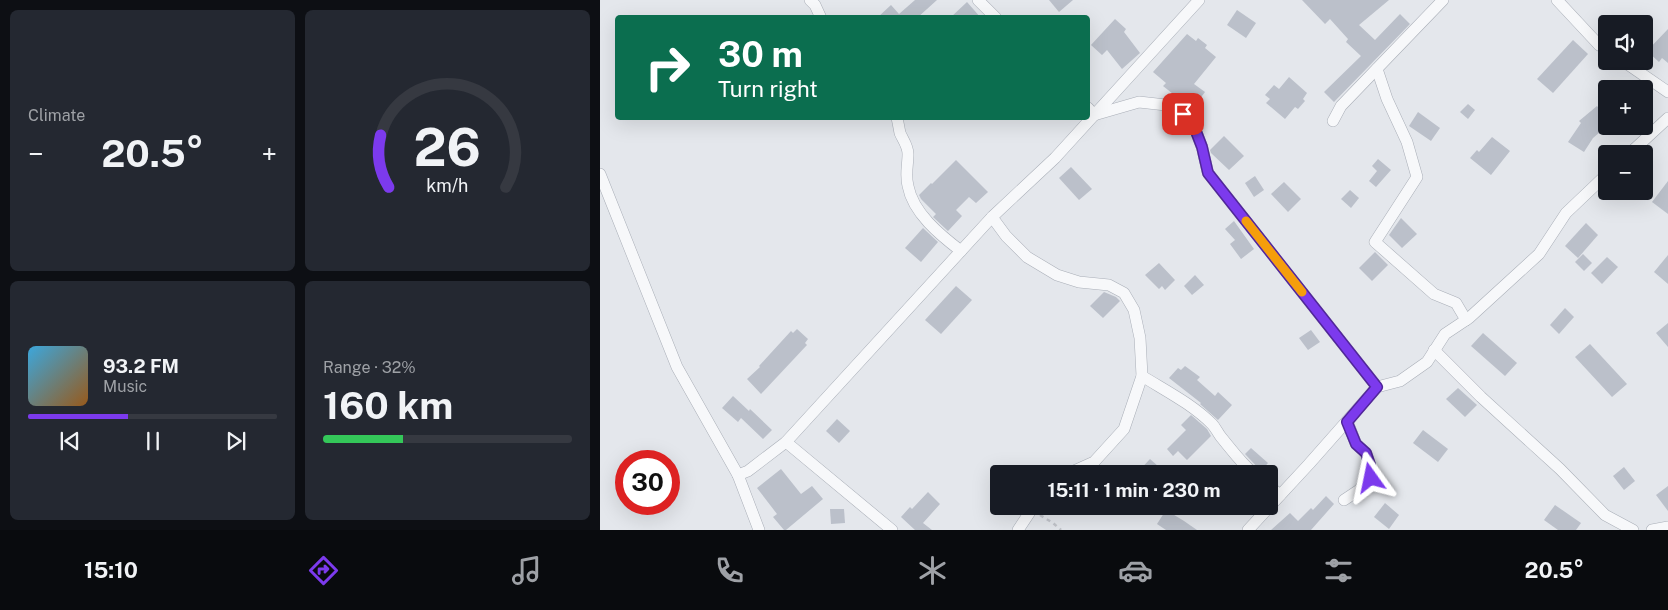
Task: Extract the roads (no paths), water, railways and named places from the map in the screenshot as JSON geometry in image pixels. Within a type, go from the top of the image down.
[{"type":"street","points":[[810,0],[813,1],[820,15]]},
{"type":"street","points":[[978,0],[993,15]]},
{"type":"street","points":[[1091,111],[1199,0]]},
{"type":"street","points":[[1333,122],[1340,106],[1444,0]]},
{"type":"street","points":[[1557,0],[1598,44]]},
{"type":"street","points":[[1377,70],[1387,100],[1407,142],[1417,177],[1375,242],[1434,294],[1456,303],[1466,320]]},
{"type":"street","points":[[1636,70],[1668,92]]},
{"type":"street","points":[[1091,111],[1139,102],[1175,106],[1192,121],[1202,147],[1208,173],[1377,387]]},
{"type":"street","points":[[1639,145],[1668,118]]},
{"type":"street","points":[[898,120],[901,134],[906,142],[908,154],[908,186],[918,210],[942,236],[961,251]]},
{"type":"street","points":[[738,476],[748,471],[786,442],[992,217],[1055,158],[1084,120]]},
{"type":"street","points":[[600,174],[677,367],[738,476],[759,530]]},
{"type":"street","points":[[1248,530],[1377,387],[1400,381],[1426,362],[1445,334],[1466,320],[1539,254],[1566,213],[1598,183]]},
{"type":"street","points":[[992,217],[1006,236],[1027,257],[1057,275],[1079,282],[1109,285],[1124,293],[1134,310],[1140,338],[1142,376],[1124,429],[1094,462],[1087,465]]},
{"type":"street","points":[[1434,350],[1481,397],[1560,469],[1605,515],[1633,530]]},
{"type":"street","points":[[1142,376],[1206,418],[1245,465]]},
{"type":"street","points":[[1344,500],[1359,490],[1371,478],[1370,465],[1366,453],[1356,444],[1347,422]]},
{"type":"street","points":[[786,442],[892,530]]},
{"type":"street","points":[[1018,530],[1028,515]]},
{"type":"street","points":[[1652,530],[1668,527]]}]
